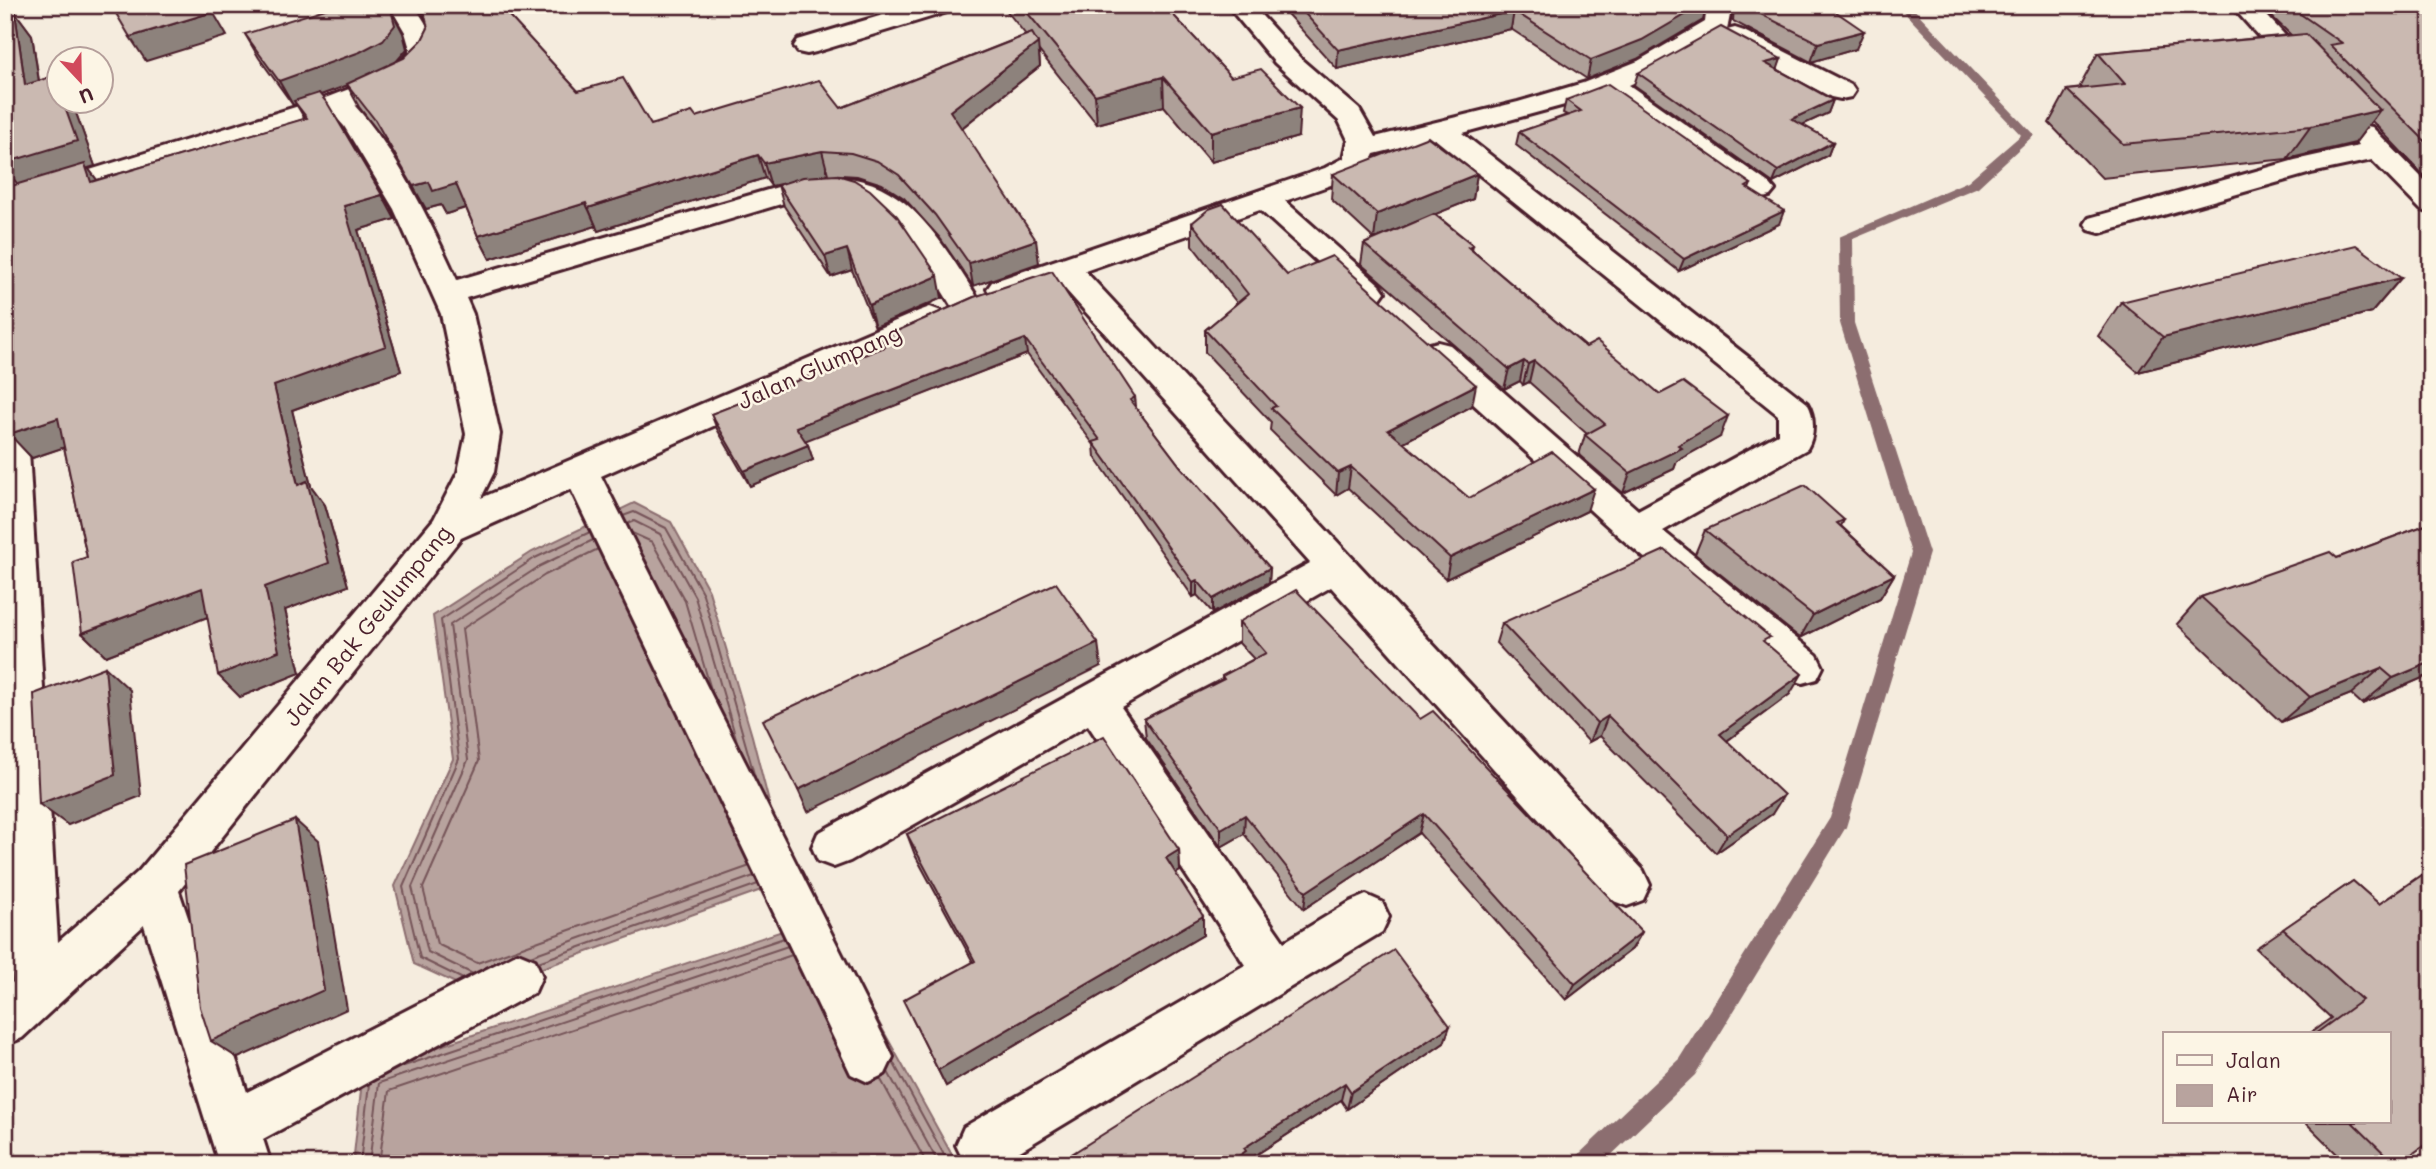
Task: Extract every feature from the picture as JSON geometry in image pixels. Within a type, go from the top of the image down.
[{"type":"street","points":[[5,206],[133,169],[338,103],[390,80],[408,70],[421,58],[423,49],[421,39],[401,5]]},
{"type":"street","points":[[807,46],[896,12],[945,5]]},
{"type":"street","points":[[1239,5],[1281,55],[1344,111],[1359,130],[1363,148],[1608,83],[1670,56],[1718,16],[1841,91]]},
{"type":"street","points":[[2243,5],[2431,204]]},
{"type":"street","points":[[1608,83],[1760,190]]},
{"type":"street","name":"Jalan Bak Geulumpang","points":[[5,1021],[155,886],[447,528],[476,472],[483,434],[457,314],[409,209],[355,122],[338,103]]},
{"type":"street","points":[[1440,129],[1795,411],[1796,440],[1635,529]]},
{"type":"street","name":"Jalan Glumpang","points":[[447,528],[965,303],[1335,174],[1357,163],[1363,148]]},
{"type":"street","points":[[2101,224],[2305,166],[2378,150]]},
{"type":"street","points":[[447,293],[805,188],[845,184],[876,194],[903,214],[965,303]]},
{"type":"street","points":[[1265,199],[1388,309]]},
{"type":"street","points":[[1064,268],[1627,885]]},
{"type":"street","points":[[1419,337],[1635,529],[1802,667]]},
{"type":"street","points":[[5,446],[10,451],[37,991]]},
{"type":"street","points":[[580,470],[869,1057]]},
{"type":"street","points":[[834,847],[1336,566]]},
{"type":"street","points":[[1095,702],[1277,972]]},
{"type":"street","points":[[155,886],[239,1145],[518,976]]},
{"type":"street","points":[[982,1144],[1366,917]]},
{"type":"water","points":[[634,503],[671,522],[709,591],[752,736],[789,880],[475,992],[414,964],[395,886],[453,759],[433,616],[532,552]]},
{"type":"water","points":[[821,918],[957,1164],[353,1164],[363,1072]]},
{"type":"building","points":[[111,5],[208,5],[213,12],[130,37]]},
{"type":"building","points":[[338,5],[388,5],[395,25],[383,40],[360,52],[279,81],[245,34]]},
{"type":"building","points":[[421,5],[499,5],[578,91],[623,78],[651,125],[692,112],[696,117],[819,80],[841,108],[1032,33],[1038,43],[950,111],[1036,240],[969,263],[935,215],[899,175],[877,161],[851,153],[822,151],[764,163],[758,155],[588,208],[586,203],[478,236],[456,184],[433,191],[429,182],[413,186],[375,120],[347,84],[404,58],[422,40],[428,28]]},
{"type":"building","points":[[1021,5],[1164,5],[1231,77],[1261,69],[1300,108],[1211,132],[1163,77],[1095,95]]},
{"type":"building","points":[[1297,5],[1702,5],[1642,40],[1591,60],[1514,11],[1338,50]]},
{"type":"building","points":[[1743,5],[1826,5],[1864,31],[1818,43]]},
{"type":"building","points":[[2291,5],[2431,5],[2431,147],[2330,45],[2342,43]]},
{"type":"building","points":[[15,12],[25,85],[46,78],[46,116],[68,116],[77,141],[5,163],[5,14]]},
{"type":"building","points":[[1721,27],[1781,59],[1765,63],[1833,100],[1792,119],[1833,142],[1778,171],[1638,73]]},
{"type":"building","points":[[2306,34],[2380,110],[2311,126],[2123,144],[2067,90],[2125,84],[2098,53]]},
{"type":"building","points":[[1608,84],[1751,184],[1746,187],[1784,211],[1684,259],[1519,132],[1581,111],[1566,100]]},
{"type":"building","points":[[319,93],[382,195],[344,206],[386,346],[274,386],[298,485],[307,481],[329,563],[265,587],[279,651],[218,675],[202,588],[82,633],[73,562],[87,557],[58,418],[9,434],[5,422],[5,200],[11,198],[8,187],[85,164],[91,182],[307,118],[294,101]]},
{"type":"building","points":[[1428,137],[1477,174],[1377,214],[1333,174]]},
{"type":"building","points":[[837,175],[854,180],[870,190],[897,216],[938,276],[869,305],[847,249],[825,256],[778,185],[803,177]]},
{"type":"building","points":[[1223,204],[1287,275],[1332,256],[1476,385],[1388,430],[1469,498],[1552,452],[1594,489],[1450,558],[1351,467],[1338,473],[1271,408],[1276,406],[1205,330],[1248,294],[1192,223],[1209,209]]},
{"type":"building","points":[[1434,214],[1473,245],[1468,247],[1586,347],[1597,341],[1660,394],[1683,382],[1728,416],[1678,445],[1682,448],[1630,473],[1585,435],[1605,424],[1534,361],[1528,364],[1524,361],[1509,369],[1364,244]]},
{"type":"building","points":[[2356,245],[2401,278],[2163,337],[2121,302]]},
{"type":"building","points":[[1052,271],[1135,397],[1130,400],[1180,466],[1270,568],[1213,599],[1197,580],[1193,582],[1093,442],[1100,440],[1025,339],[796,427],[808,445],[744,471],[711,414],[885,347],[881,338],[974,297]]},
{"type":"building","points":[[1805,485],[1844,520],[1837,523],[1894,575],[1813,615],[1705,530]]},
{"type":"building","points":[[2431,523],[2431,662],[2393,678],[2381,668],[2310,697],[2201,597],[2330,552],[2337,558]]},
{"type":"building","points":[[1665,550],[1770,637],[1763,641],[1802,674],[1720,734],[1784,795],[1727,835],[1608,716],[1597,723],[1502,623]]},
{"type":"building","points":[[1056,583],[1098,643],[798,790],[763,720]]},
{"type":"building","points":[[1296,590],[1420,719],[1433,711],[1642,932],[1575,984],[1424,814],[1306,892],[1245,815],[1221,829],[1144,719],[1224,679],[1222,676],[1266,653],[1239,622]]},
{"type":"building","points":[[105,667],[115,775],[39,804],[34,694]]},
{"type":"building","points":[[1104,736],[1179,850],[1166,858],[1203,916],[938,1070],[903,1000],[975,961],[907,834]]},
{"type":"building","points":[[295,820],[324,990],[211,1041],[200,1007],[184,865]]},
{"type":"building","points":[[2431,869],[2431,1140],[2399,1164],[2395,1164],[2354,1124],[2390,1124],[2390,1032],[2318,1032],[2362,1000],[2283,929],[2353,881],[2379,904]]},
{"type":"building","points":[[1394,950],[1450,1026],[1351,1092],[1345,1083],[1244,1148],[1246,1151],[1227,1164],[1056,1164]]},
{"type":"waterway","points":[[1585,1164],[1687,1067],[1839,821],[1920,553],[1847,323],[1846,237],[1973,184],[2028,135],[1903,5]]}]
